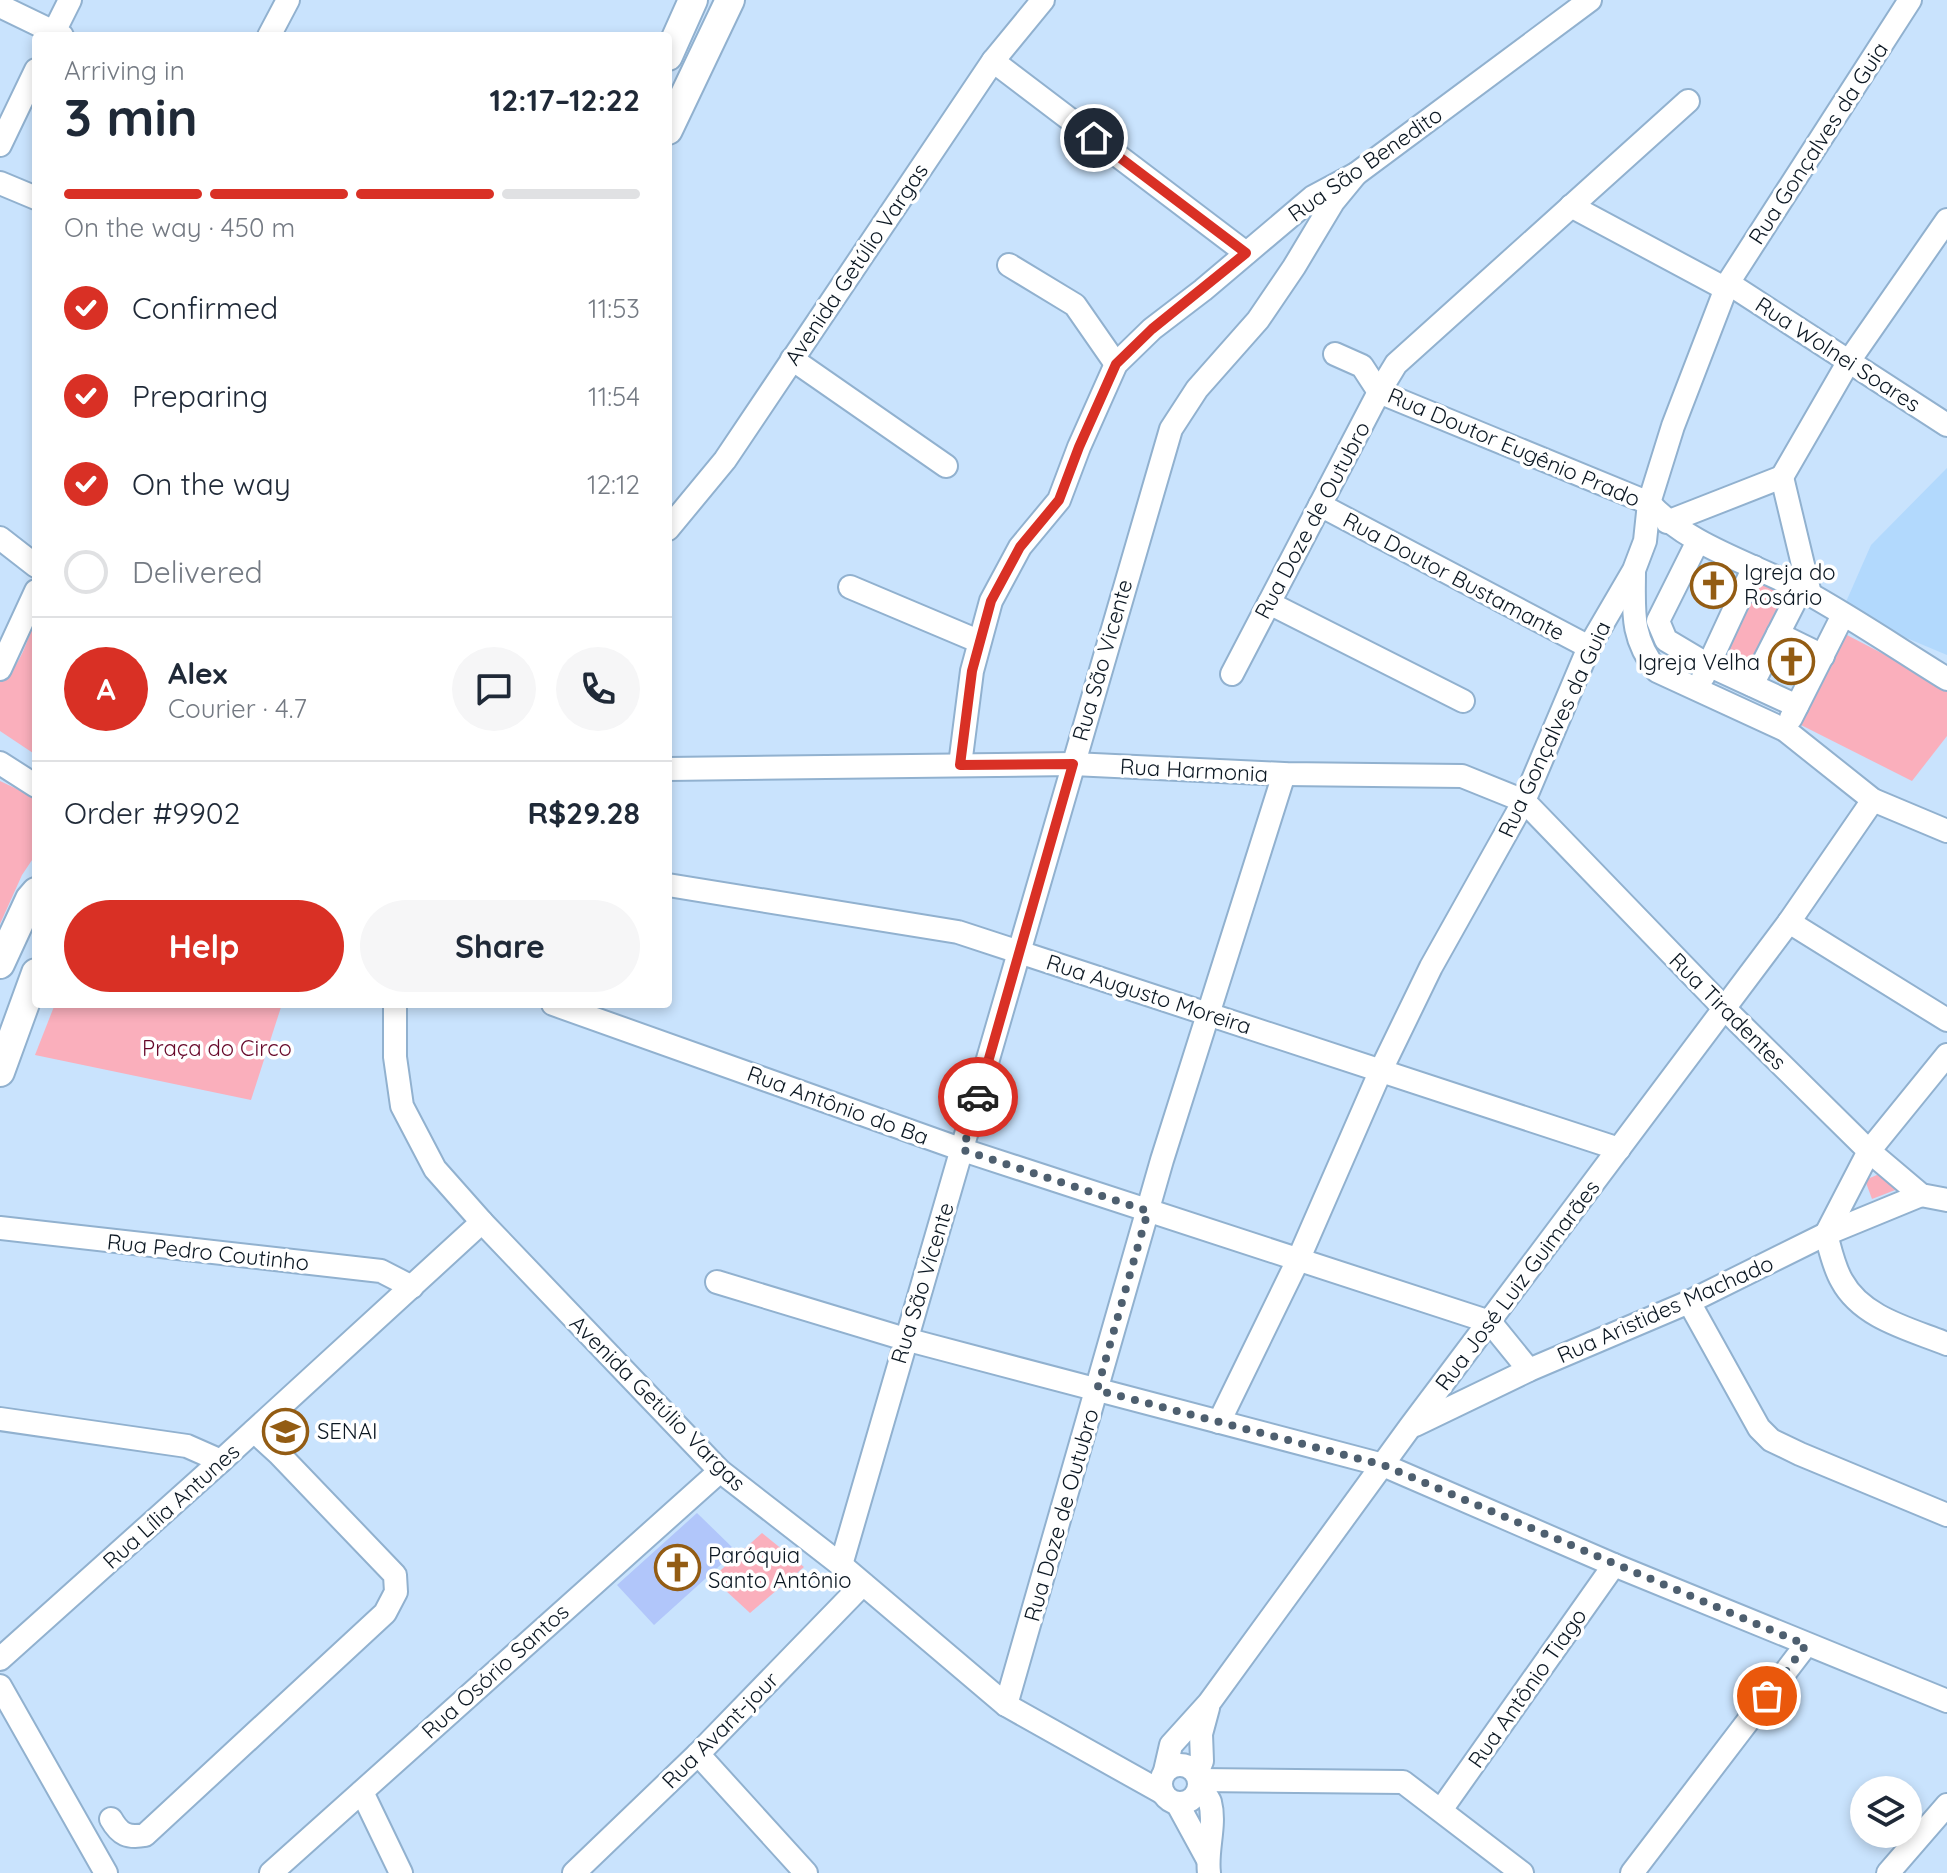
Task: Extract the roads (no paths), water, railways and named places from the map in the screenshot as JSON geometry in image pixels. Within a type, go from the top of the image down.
[{"type":"main road","points":[[672,47],[693,0]]},
{"type":"main road","points":[[672,122],[730,0]]},
{"type":"main road","points":[[0,964],[32,897]]},
{"type":"main road","points":[[0,1072],[32,984]]},
{"type":"street","points":[[57,32],[70,0]]},
{"type":"street","points":[[271,32],[288,0]]},
{"type":"street","name":"Avenida Getúlio Vargas","points":[[672,524],[725,460],[993,61],[1043,0]]},
{"type":"street","name":"Rua São Benedito","points":[[960,765],[978,641],[991,601],[1020,547],[1059,500],[1116,364],[1152,329],[1313,197],[1356,174],[1590,0]]},
{"type":"street","name":"Rua Gonçalves da Guia","points":[[1219,1422],[1299,1258],[1381,1070],[1431,967],[1524,801],[1589,647],[1634,570],[1645,541],[1649,503],[1673,426],[1727,286],[1910,0]]},
{"type":"street","points":[[0,6],[50,32]]},
{"type":"street","points":[[993,61],[1246,253]]},
{"type":"street","points":[[0,145],[32,78]]},
{"type":"street","name":"Rua Doze de Outubro","points":[[1232,674],[1396,364],[1688,101]]},
{"type":"street","name":"Rua São Vicente","points":[[841,1565],[1171,429],[1197,389],[1258,320],[1333,202],[1356,174]]},
{"type":"street","points":[[0,183],[32,196]]},
{"type":"street","points":[[1571,206],[1727,286]]},
{"type":"street","points":[[1667,522],[1782,477],[1849,361],[1947,220]]},
{"type":"street","points":[[1009,265],[1075,305],[1116,364]]},
{"type":"street","name":"Rua Wolnei Soares","points":[[1727,286],[1947,425]]},
{"type":"street","name":"Rua Doutor Eugênio Prado","points":[[1335,354],[1362,366],[1379,392],[1649,503],[1667,522],[1698,541],[1805,592],[1947,679]]},
{"type":"street","points":[[792,359],[946,466]]},
{"type":"street","points":[[1752,685],[1778,634],[1805,592],[1782,477]]},
{"type":"street","name":"Rua Doutor Bustamante","points":[[1320,505],[1589,647]]},
{"type":"street","points":[[0,538],[32,563]]},
{"type":"street","points":[[1698,541],[1658,621],[1666,640],[1708,665],[1797,706]]},
{"type":"street","points":[[1697,689],[1754,567]]},
{"type":"street","points":[[1634,570],[1634,628],[1644,654],[1657,671],[1785,730],[1873,800],[1947,831]]},
{"type":"street","points":[[850,587],[978,641]]},
{"type":"street","points":[[0,669],[32,600]]},
{"type":"street","points":[[1269,603],[1463,701]]},
{"type":"street","points":[[1785,730],[1843,615]]},
{"type":"street","points":[[1778,634],[1823,656]]},
{"type":"street","points":[[0,763],[32,783]]},
{"type":"street","name":"Rua Harmonia","points":[[672,769],[1073,764],[1284,774],[1462,776],[1524,801]]},
{"type":"street","name":"Rua Doze de Outubro","points":[[1006,1705],[1148,1211],[1284,774]]},
{"type":"street","name":"Rua José Luiz Guimarães","points":[[1168,1789],[1171,1745],[1209,1703],[1410,1427],[1789,922],[1873,800]]},
{"type":"street","name":"Rua Tiradentes","points":[[1524,801],[1724,1008],[1869,1151],[1921,1195],[1947,1200]]},
{"type":"street","name":"Rua Augusto Moreira","points":[[672,886],[958,932],[1619,1149]]},
{"type":"street","points":[[1789,922],[1947,1020]]},
{"type":"street","name":"Avenida Getúlio Vargas","points":[[395,1008],[395,1057],[402,1106],[435,1169],[720,1471],[841,1565],[1006,1705],[1168,1789]]},
{"type":"street","name":"Rua Antônio do Ba","points":[[564,1008],[963,1150],[1490,1322]]},
{"type":"street","points":[[1947,1055],[1869,1151],[1826,1234],[1840,1280],[1857,1304],[1947,1344]]},
{"type":"street","name":"Rua Aristides Machado","points":[[1410,1427],[1529,1370],[1689,1302],[1826,1234],[1921,1195]]},
{"type":"street","name":"Rua Lília Antunes","points":[[0,1659],[482,1222]]},
{"type":"street","name":"Rua Pedro Coutinho","points":[[0,1228],[381,1271],[412,1287]]},
{"type":"street","points":[[717,1282],[905,1339],[1383,1465],[1614,1565],[1947,1701]]},
{"type":"street","points":[[1689,1302],[1759,1428],[1771,1440],[1947,1515]]},
{"type":"street","points":[[1490,1322],[1529,1370]]},
{"type":"street","points":[[0,1419],[187,1446],[221,1461]]},
{"type":"street","points":[[111,1819],[117,1831],[130,1838],[145,1835],[385,1613],[396,1592],[395,1575],[254,1431]]},
{"type":"street","name":"Rua Osório Santos","points":[[271,1873],[720,1471]]},
{"type":"street","name":"Rua Antônio Tiago","points":[[1441,1810],[1614,1565]]},
{"type":"street","name":"Rua Avant-jour","points":[[574,1873],[698,1754],[863,1584]]},
{"type":"street","points":[[1632,1873],[1806,1645]]},
{"type":"street","points":[[0,1686],[106,1873]]},
{"type":"street","points":[[1168,1789],[1191,1800],[1199,1780],[1201,1734],[1209,1703]]},
{"type":"street","points":[[698,1754],[806,1873]]},
{"type":"street","points":[[1182,1764],[1199,1780],[1210,1802],[1208,1865],[1168,1789],[1175,1765],[1182,1764]]},
{"type":"street","points":[[1199,1780],[1403,1782],[1522,1873]]},
{"type":"street","points":[[362,1792],[401,1873]]},
{"type":"street","points":[[1888,1873],[1947,1805]]},
{"type":"place","name":"Igreja do Rosário","points":[[1713,585]]},
{"type":"place","name":"Igreja Velha","points":[[1791,662]]},
{"type":"place","name":"SENAI","points":[[286,1431]]},
{"type":"place","name":"Paróquia Santo Antônio","points":[[677,1568]]},
{"type":"park label","name":"Praça do Circo","points":[[217,1048]]}]
